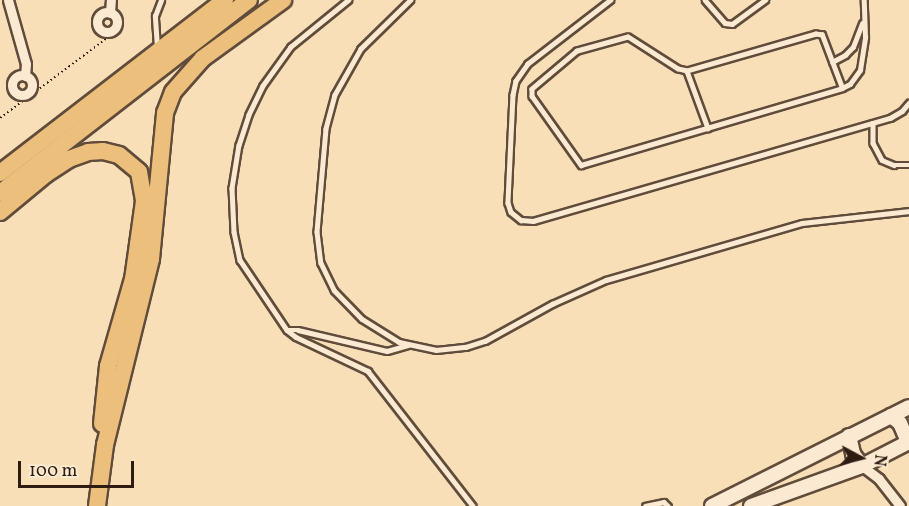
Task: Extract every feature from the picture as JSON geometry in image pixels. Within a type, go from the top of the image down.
[{"type":"highway","points":[[0,173],[225,0]]},
{"type":"highway","points":[[0,193],[249,0]]},
{"type":"highway","points":[[97,506],[105,444],[151,258],[165,113],[173,92],[203,58],[283,0]]},
{"type":"highway","points":[[0,212],[46,174],[69,159],[88,152],[103,151],[119,155],[139,172],[144,201],[134,270],[105,382],[104,408],[89,485],[88,506]]},
{"type":"street","points":[[8,0],[26,64],[25,76]]},
{"type":"street","points":[[110,13],[111,0]]},
{"type":"street","points":[[104,12],[110,13],[115,16],[116,26],[106,32],[98,27],[98,17],[104,12]]},
{"type":"street","points":[[712,506],[909,407]]},
{"type":"street","points":[[891,416],[900,423],[909,447]]},
{"type":"street","points":[[849,436],[853,454],[862,466],[879,479],[900,506]]},
{"type":"street","points":[[751,506],[862,466],[909,442]]},
{"type":"lane","points":[[158,51],[155,16],[162,0]]},
{"type":"lane","points":[[349,0],[303,36],[278,64],[255,100],[243,130],[236,159],[232,217],[240,260],[287,330],[296,337],[368,372],[473,506]]},
{"type":"lane","points":[[411,0],[361,49],[335,95],[326,129],[317,232],[321,263],[334,290],[362,319],[408,345],[436,350],[466,347],[485,341],[544,307],[606,280],[802,223],[909,212]]},
{"type":"lane","points":[[611,0],[528,64],[516,81],[513,95],[508,203],[511,212],[520,220],[533,221],[873,123],[898,114],[909,103]]},
{"type":"lane","points":[[705,0],[725,23],[732,24],[765,0]]},
{"type":"lane","points":[[842,88],[822,35],[816,34],[687,71],[678,69],[628,37],[577,51],[532,89],[532,96],[581,165],[842,88],[853,81],[860,70],[865,37],[864,0]]},
{"type":"lane","points":[[832,62],[845,55],[853,47],[863,21]]},
{"type":"lane","points":[[687,71],[708,128]]},
{"type":"lane","points":[[873,123],[873,144],[882,160],[894,165],[909,165]]},
{"type":"lane","points":[[287,330],[298,330],[387,351],[408,345]]},
{"type":"lane","points":[[645,506],[664,502],[668,506]]},
{"type":"path","points":[[0,118],[115,32],[116,26]]}]
